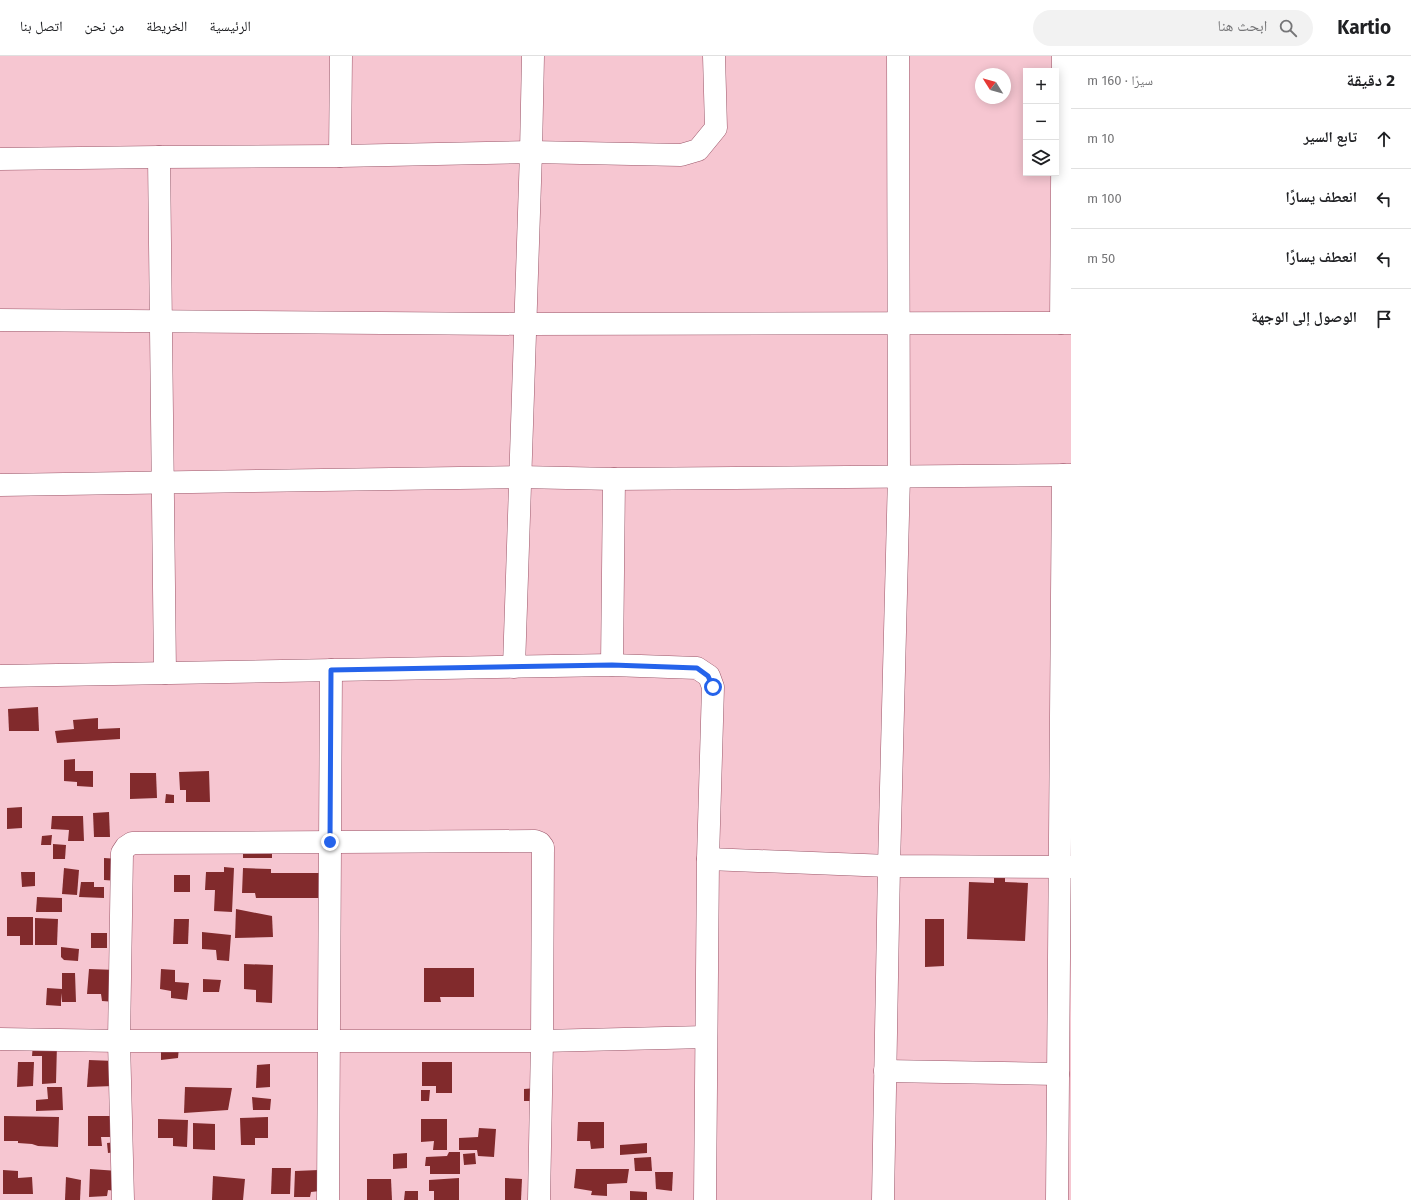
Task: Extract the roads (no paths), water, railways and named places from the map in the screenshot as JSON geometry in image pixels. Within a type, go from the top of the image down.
[{"type":"street","points":[[340,156],[341,56]]},
{"type":"street","points":[[514,667],[533,56]]},
{"type":"street","points":[[0,160],[159,156],[340,156],[531,152],[681,155],[698,150],[716,128],[714,56]]},
{"type":"street","points":[[883,1200],[889,866],[899,476],[898,56]]},
{"type":"street","points":[[0,320],[160,320],[525,324],[1066,323],[1063,56]]},
{"type":"street","points":[[159,156],[160,320],[164,483],[165,673]]},
{"type":"street","points":[[0,484],[164,483],[520,477],[614,479],[1067,475],[1065,867],[1058,1074],[1057,1200]]},
{"type":"street","points":[[612,665],[614,479]]},
{"type":"street","points":[[0,676],[612,665],[697,668],[708,676],[713,687],[708,859],[705,1200]]},
{"type":"street","points":[[328,1200],[331,670]]},
{"type":"street","points":[[123,1200],[119,1041],[122,853],[126,847],[132,843],[535,841],[540,843],[543,847],[539,1200]]},
{"type":"street","points":[[708,859],[889,866],[1065,867]]},
{"type":"street","points":[[0,1039],[119,1041],[542,1041],[706,1037]]},
{"type":"street","points":[[885,1071],[1058,1074]]}]
